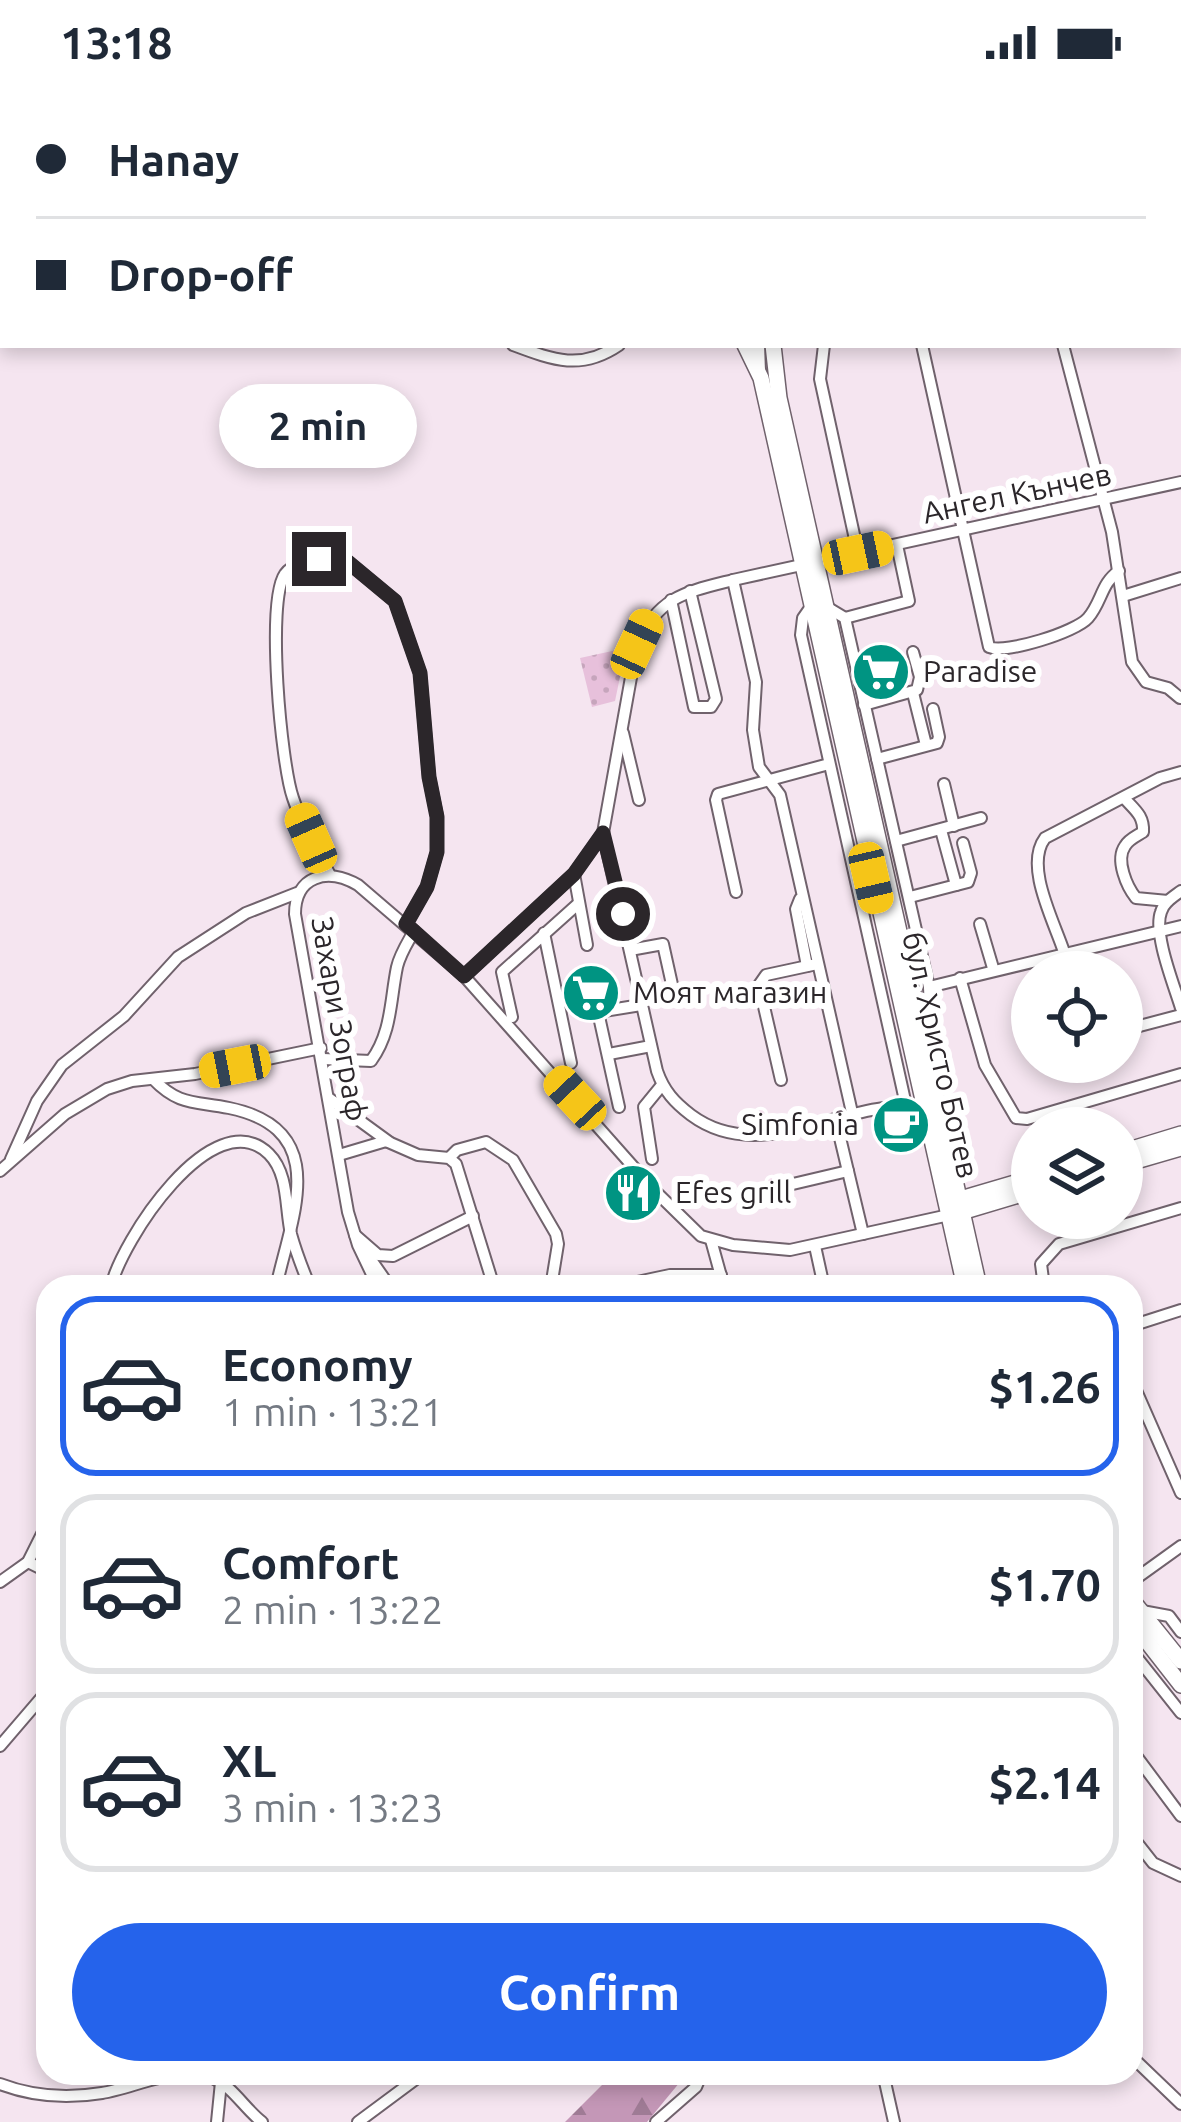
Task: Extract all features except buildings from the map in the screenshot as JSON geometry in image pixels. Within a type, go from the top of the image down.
[{"type":"main road","name":"бул. Христо Ботев","points":[[746,348],[761,378],[914,1031],[944,1122],[964,1275]]},
{"type":"main road","name":"бул. Христо Ботев","points":[[773,348],[808,564]]},
{"type":"main road","name":"бул. Христо Ботев","points":[[914,1031],[924,1111],[976,1275]]},
{"type":"main road","points":[[1143,1146],[1181,1134]]},
{"type":"main road","points":[[1143,1159],[1181,1148]]},
{"type":"main road","points":[[956,1207],[1011,1186]]},
{"type":"main road","points":[[956,1207],[1011,1195]]},
{"type":"main road","points":[[1143,1619],[1181,1661]]},
{"type":"main road","points":[[1143,1623],[1181,1685]]},
{"type":"street","points":[[521,348],[557,362],[578,363],[613,348]]},
{"type":"street","points":[[759,348],[761,378]]},
{"type":"street","points":[[824,348],[820,379],[858,553]]},
{"type":"street","points":[[923,348],[989,647],[997,651],[1082,624],[1093,613],[1106,579],[1119,571]]},
{"type":"street","points":[[1065,348],[1119,571],[1137,673],[1146,682],[1168,688],[1180,701]]},
{"type":"street","name":"Ангел Кънчев","points":[[670,600],[733,580],[1181,482]]},
{"type":"street","points":[[897,545],[909,601],[845,618],[818,607],[802,618],[801,635],[906,1105]]},
{"type":"street","points":[[0,1171],[84,1100],[132,1081],[322,1054],[371,1061],[388,1030],[398,960],[437,852],[437,817],[420,673],[395,601],[336,552],[288,570],[282,578],[278,621],[281,740],[292,797],[330,875]]},
{"type":"street","points":[[1123,596],[1181,578]]},
{"type":"street","points":[[733,580],[756,682],[753,730],[759,766],[780,795],[812,965],[853,1117]]},
{"type":"street","points":[[690,591],[716,699],[711,706],[694,706],[670,600],[647,621],[637,644],[603,833],[662,1085],[698,1120],[729,1133],[782,1132],[906,1105],[944,1122]]},
{"type":"street","points":[[845,618],[929,987],[930,1011],[914,1031]]},
{"type":"street","points":[[864,705],[913,693],[920,682],[913,652]]},
{"type":"street","points":[[1180,701],[1181,683]]},
{"type":"street","points":[[913,693],[926,746]]},
{"type":"street","points":[[877,758],[939,740],[933,709]]},
{"type":"street","points":[[623,731],[639,800]]},
{"type":"street","points":[[736,892],[716,796],[720,791],[829,764]]},
{"type":"street","points":[[1064,951],[1037,867],[1036,849],[1045,838],[1160,778],[1181,772]]},
{"type":"street","points":[[944,784],[954,826]]},
{"type":"street","points":[[1125,799],[1144,824],[1143,832],[1122,852],[1130,891],[1136,898],[1168,901]]},
{"type":"street","points":[[896,841],[982,818]]},
{"type":"street","points":[[941,830],[956,885]]},
{"type":"street","points":[[464,976],[574,874],[603,833]]},
{"type":"street","points":[[910,897],[971,878],[962,843]]},
{"type":"street","points":[[574,874],[587,945]]},
{"type":"street","name":"Захари Зограф","points":[[372,1275],[356,1240],[295,914],[297,893],[312,879],[330,875],[358,884],[464,976],[653,1189],[711,1240]]},
{"type":"street","points":[[1143,1024],[1181,1012],[1159,916],[1181,891]]},
{"type":"street","points":[[11,1160],[37,1101],[62,1065],[124,1016],[178,957],[246,913],[297,893]]},
{"type":"street","points":[[512,1017],[502,972],[579,903]]},
{"type":"street","points":[[980,924],[993,968]]},
{"type":"street","points":[[1069,951],[1181,926]]},
{"type":"street","points":[[544,934],[571,1063]]},
{"type":"street","points":[[559,999],[598,1012],[674,989],[663,944],[630,950]]},
{"type":"street","points":[[929,987],[1011,964]]},
{"type":"street","points":[[781,1080],[759,985],[766,975],[812,965]]},
{"type":"street","points":[[959,978],[986,1065],[1011,1114],[1022,1120],[1181,1074]]},
{"type":"street","points":[[598,1012],[619,1107]]},
{"type":"street","points":[[608,1054],[651,1046]]},
{"type":"street","points":[[153,1079],[170,1097],[255,1115],[281,1132],[298,1169],[292,1237],[281,1275]]},
{"type":"street","points":[[652,1159],[644,1107],[662,1085]]},
{"type":"street","points":[[330,1100],[389,1142],[418,1155],[449,1158],[460,1171],[490,1275]]},
{"type":"street","points":[[836,1121],[863,1234]]},
{"type":"street","points":[[339,1155],[389,1142]]},
{"type":"street","points":[[449,1158],[457,1150],[486,1142],[513,1160],[556,1234],[559,1244],[553,1275]]},
{"type":"street","points":[[114,1275],[117,1261],[142,1222],[197,1159],[222,1145],[256,1145],[272,1158],[281,1175],[292,1237],[306,1275]]},
{"type":"street","points":[[780,1186],[848,1171]]},
{"type":"street","points":[[721,1275],[711,1240],[774,1250],[815,1246],[956,1207]]},
{"type":"street","points":[[1042,1275],[1041,1264],[1059,1244],[1181,1208]]},
{"type":"street","points":[[356,1240],[378,1255],[393,1256],[473,1216]]},
{"type":"street","points":[[356,1240],[382,1275]]},
{"type":"street","points":[[815,1246],[821,1275]]},
{"type":"street","points":[[1143,1322],[1181,1310]]},
{"type":"street","points":[[1143,1406],[1181,1493]]},
{"type":"street","points":[[0,1582],[28,1562],[36,1546]]},
{"type":"street","points":[[1143,1573],[1181,1546]]},
{"type":"street","points":[[28,1562],[36,1569]]},
{"type":"street","points":[[1143,1611],[1169,1616],[1181,1632]]},
{"type":"street","points":[[1143,1665],[1181,1712]]},
{"type":"street","points":[[0,1745],[36,1704]]},
{"type":"street","points":[[1143,1765],[1181,1816]]},
{"type":"street","points":[[1143,1851],[1153,1864],[1181,1876]]},
{"type":"street","points":[[1143,2068],[1181,2104]]},
{"type":"street","points":[[0,2084],[53,2097],[138,2085]]},
{"type":"street","points":[[217,2122],[221,2085]]},
{"type":"street","points":[[224,2085],[262,2122]]},
{"type":"street","points":[[358,2122],[408,2085]]},
{"type":"street","points":[[656,2122],[696,2085]]},
{"type":"street","points":[[888,2085],[894,2122]]},
{"type":"green space","points":[[602,2085],[678,2085],[647,2122],[565,2122]]},
{"type":"shaded area","points":[[626,648],[615,701],[592,707],[580,658]]},
{"type":"place","name":"Paradise","points":[[881,672]]},
{"type":"place","name":"Моят магазин","points":[[591,993]]},
{"type":"place","name":"Simfonia","points":[[901,1125]]},
{"type":"place","name":"Efes grill","points":[[633,1193]]},
{"type":"route","points":[[319,559],[336,552],[344,556],[395,601],[420,673],[437,852],[427,887],[406,924],[464,976],[574,874],[603,833],[623,914]]}]
